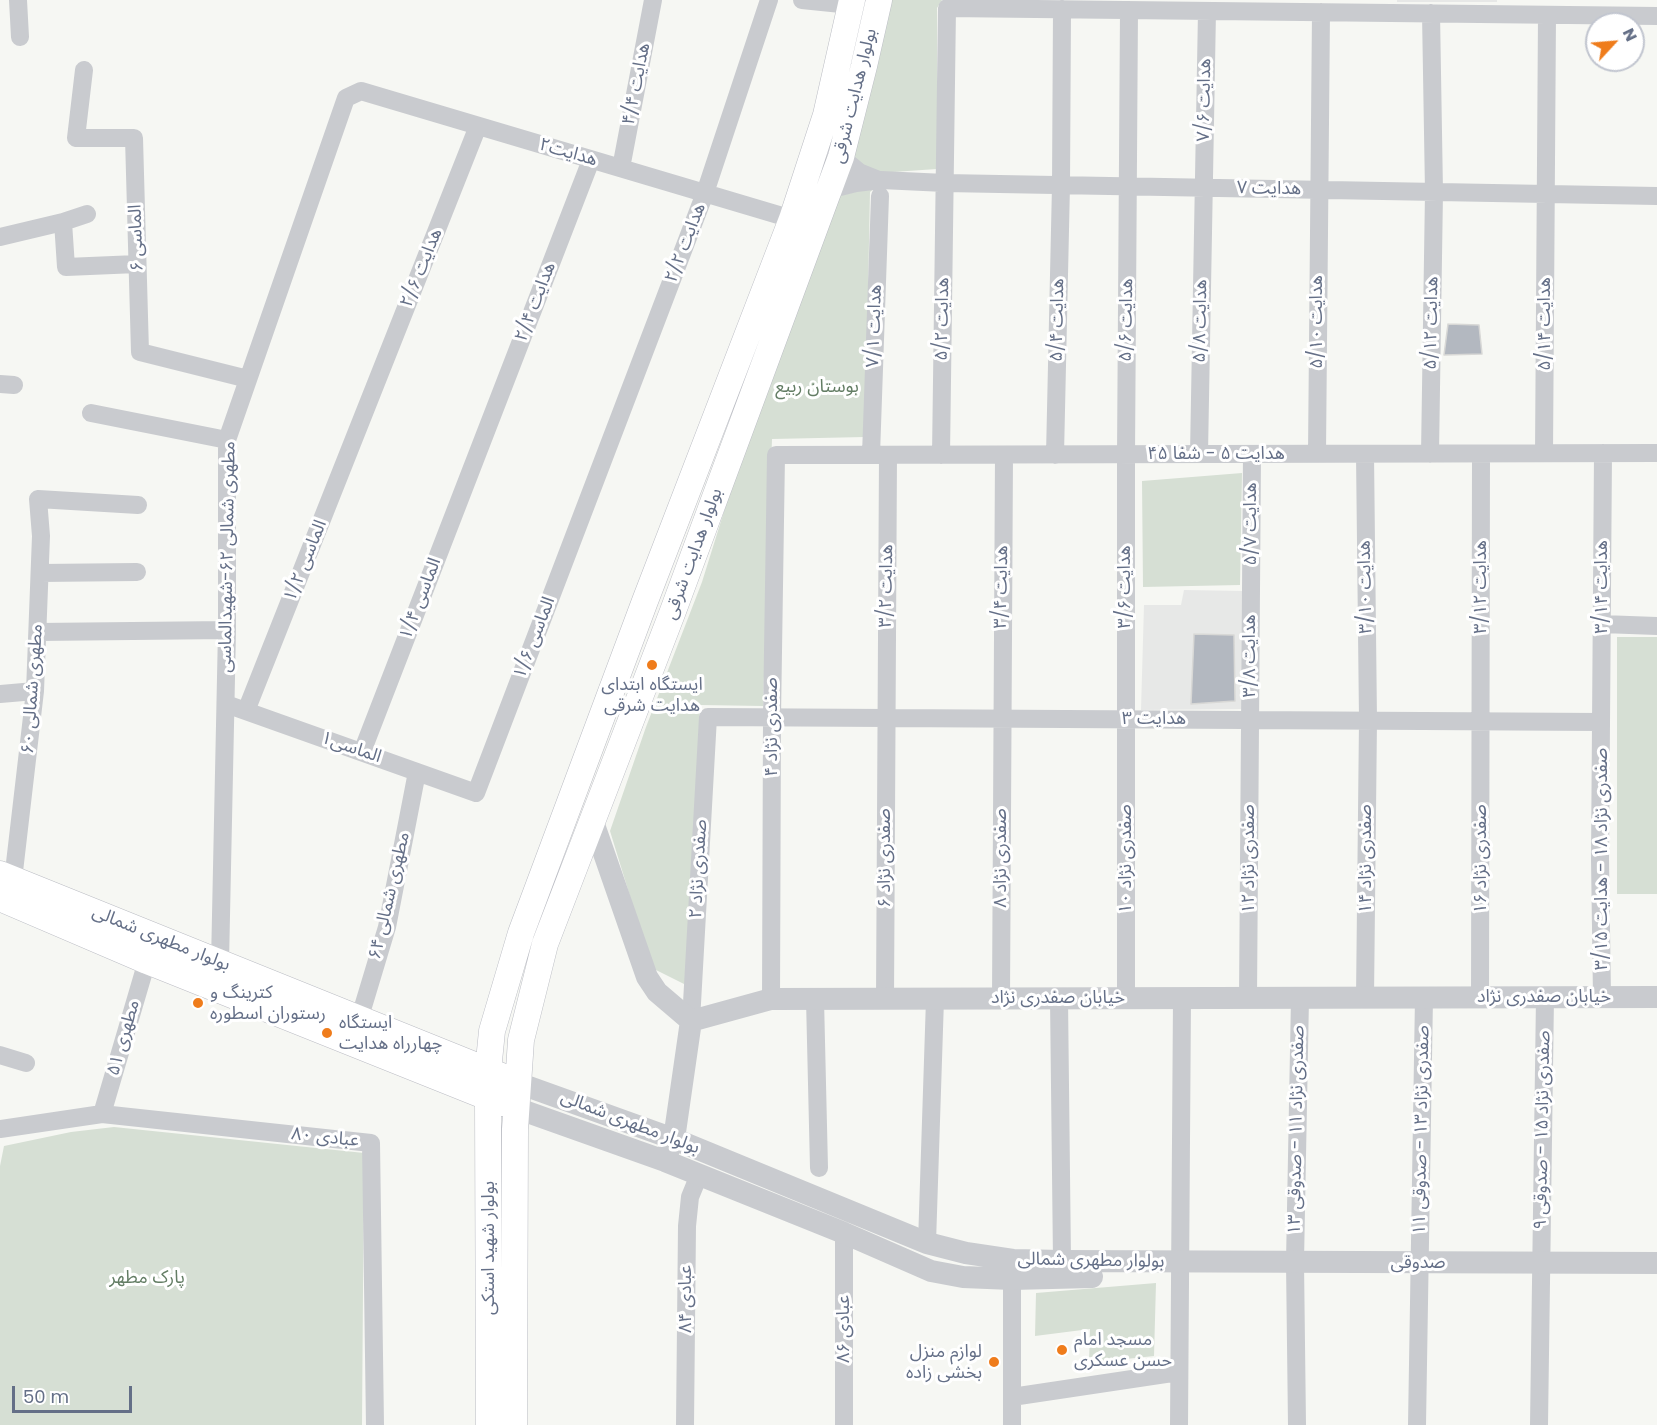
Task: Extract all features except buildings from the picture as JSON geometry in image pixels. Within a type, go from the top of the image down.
[{"type":"main road","name":"بولوار هدایت شرقی","points":[[517,1096],[521,1040],[545,944],[669,622],[841,157],[879,0]]},
{"type":"main road","name":"بولوار هدایت شرقی","points":[[488,1071],[492,1031],[521,933],[645,601],[792,219],[826,115],[852,3]]},
{"type":"main road","name":"بولوار مطهری شمالی","points":[[3,891],[220,963],[488,1071],[517,1096]]},
{"type":"main road","name":"بولوار مطهری شمالی","points":[[3,891],[147,962],[488,1099],[517,1096]]},
{"type":"main road","name":"بولوار شهید استکی","points":[[488,1071],[489,1425]]},
{"type":"main road","name":"بولوار شهید استکی","points":[[514,1425],[514,1129],[517,1096]]},
{"type":"street","points":[[18,0],[20,37]]},
{"type":"street","name":"هدایت ۴/۴","points":[[621,168],[653,0]]},
{"type":"street","name":"هدایت ۲/۲","points":[[594,483],[705,193],[769,0]]},
{"type":"street","points":[[802,0],[852,3]]},
{"type":"street","points":[[955,6],[1025,5],[1062,9],[1136,7],[1207,11],[1255,6],[1321,12],[1379,6],[1431,14],[1502,7],[1547,15],[1617,8],[1657,16]]},
{"type":"street","name":"هدایت ۵/۲","points":[[941,455],[945,183],[955,6]]},
{"type":"street","name":"هدایت ۵/۶","points":[[1126,454],[1128,186],[1136,7]]},
{"type":"street","name":"هدایت ۵/۴","points":[[1055,455],[1062,9]]},
{"type":"street","name":"هدایت ۷/۶","points":[[1204,188],[1207,11]]},
{"type":"street","name":"هدایت ۵/۱۰","points":[[1317,454],[1321,12]]},
{"type":"street","name":"هدایت ۵/۱۲","points":[[1430,454],[1434,192],[1431,14]]},
{"type":"street","name":"هدایت ۵/۱۴","points":[[1544,453],[1547,15]]},
{"type":"street","name":"الماسی ۶","points":[[84,70],[76,138],[134,138],[140,352],[248,379]]},
{"type":"street","name":"هدایت۲","points":[[345,98],[361,91],[792,219]]},
{"type":"street","name":"مطهری شمالی ۶۲-شهیدالماسی","points":[[220,963],[227,630],[227,440],[345,98]]},
{"type":"street","name":"هدایت ۲/۶","points":[[365,410],[478,126]]},
{"type":"street","name":"هدایت ۷","points":[[841,157],[880,188]]},
{"type":"street","name":"هدایت ۲/۴","points":[[480,445],[591,160]]},
{"type":"street","name":"هدایت ۷","points":[[828,190],[856,183],[880,188],[945,183],[1657,196]]},
{"type":"street","name":"هدایت ۷/۱","points":[[879,455],[880,188]]},
{"type":"street","name":"هدایت ۵/۸","points":[[1199,454],[1204,188]]},
{"type":"street","points":[[0,237],[87,214]]},
{"type":"street","points":[[63,222],[66,267],[137,264]]},
{"type":"street","name":"الماسی ۱/۲","points":[[246,711],[365,410]]},
{"type":"street","points":[[91,413],[227,440]]},
{"type":"street","name":"الماسی ۱/۴","points":[[362,752],[480,445]]},
{"type":"street","name":"هدایت ۳/۱۴","points":[[1601,722],[1603,453]]},
{"type":"street","name":"هدایت ۵ - شفا ۴۵","points":[[776,455],[1657,453]]},
{"type":"street","name":"هدایت ۳/۶","points":[[1125,719],[1126,454]]},
{"type":"street","name":"هدایت ۵/۷","points":[[1251,593],[1252,454]]},
{"type":"street","name":"هدایت ۳/۱۰","points":[[1365,454],[1368,720]]},
{"type":"street","name":"هدایت ۳/۱۲","points":[[1481,454],[1482,721]]},
{"type":"street","name":"صفدری نژاد ۴","points":[[771,999],[776,455]]},
{"type":"street","name":"هدایت ۳/۲","points":[[879,455],[886,718]]},
{"type":"street","name":"هدایت ۳/۴","points":[[1001,718],[1004,455]]},
{"type":"street","name":"الماسی ۱/۶","points":[[476,793],[594,483]]},
{"type":"street","name":"مطهری شمالی ۶۰","points":[[3,891],[35,691],[41,536],[38,499],[138,506]]},
{"type":"street","points":[[40,573],[137,572]]},
{"type":"street","name":"هدایت ۳/۸","points":[[1250,720],[1251,593]]},
{"type":"street","points":[[1602,624],[1657,626]]},
{"type":"street","points":[[38,632],[227,630]]},
{"type":"street","points":[[0,694],[35,691]]},
{"type":"street","name":"الماسی۱","points":[[225,704],[476,793]]},
{"type":"street","name":"هدایت ۳","points":[[708,717],[1601,722]]},
{"type":"street","name":"صفدری نژاد ۲","points":[[691,1021],[708,717]]},
{"type":"street","name":"صفدری نژاد ۶","points":[[885,999],[886,718]]},
{"type":"street","name":"صفدری نژاد ۸","points":[[1001,718],[1001,998]]},
{"type":"street","name":"صفدری نژاد ۱۰","points":[[1125,719],[1126,998]]},
{"type":"street","name":"صفدری نژاد ۱۲","points":[[1248,998],[1250,720]]},
{"type":"street","name":"صفدری نژاد ۱۴","points":[[1365,998],[1368,720]]},
{"type":"street","name":"صفدری نژاد ۱۶","points":[[1479,997],[1482,721]]},
{"type":"street","name":"صفدری نژاد ۱۸ - هدایت ۳/۱۵","points":[[1601,722],[1602,997]]},
{"type":"street","name":"مطهری شمالی ۶۴","points":[[359,1020],[387,927],[417,772]]},
{"type":"street","points":[[592,819],[647,977],[657,992],[691,1021],[674,1139],[665,1161]]},
{"type":"street","name":"مطهری ۵۱","points":[[102,1114],[147,962]]},
{"type":"street","name":"صفدری نژاد ۱۳ - صدوقی ۱۱","points":[[1417,1425],[1425,997]]},
{"type":"street","name":"صفدری نژاد ۱۵ - صدوقی ۹","points":[[1539,1425],[1545,997]]},
{"type":"street","name":"خیابان صفدری نژاد","points":[[691,1021],[771,999],[1657,997]]},
{"type":"street","points":[[1059,998],[1062,1261]]},
{"type":"street","points":[[1179,1425],[1182,998]]},
{"type":"street","name":"صفدری نژاد ۱۱ - صدوقی ۱۳","points":[[1297,1425],[1295,1262],[1300,998]]},
{"type":"street","points":[[815,999],[819,1168]]},
{"type":"street","points":[[927,1243],[935,999]]},
{"type":"street","points":[[0,1055],[26,1063]]},
{"type":"street","name":"بولوار مطهری شمالی","points":[[517,1096],[674,1139],[927,1243],[966,1253],[1012,1270],[1148,1277],[1179,1262]]},
{"type":"street","name":"بولوار مطهری شمالی","points":[[517,1096],[665,1161],[844,1233],[931,1271],[963,1277],[1062,1261],[1179,1262]]},
{"type":"street","name":"عبادی ۸۰","points":[[0,1129],[102,1114],[371,1143],[375,1425]]},
{"type":"street","name":"عبادی ۸۴","points":[[685,1425],[687,1226],[690,1197],[699,1175]]},
{"type":"street","name":"عبادی ۸۶","points":[[844,1233],[844,1425]]},
{"type":"street","name":"صدوقی","points":[[1179,1262],[1657,1263]]},
{"type":"street","points":[[1012,1270],[1012,1425]]},
{"type":"street","points":[[1012,1397],[1179,1372]]},
{"type":"shaded area","points":[[1397,0],[1497,0],[1497,2],[1397,2]]},
{"type":"shaded area","points":[[1184,590],[1243,591],[1242,709],[1141,710],[1144,605],[1181,605]]},
{"type":"green space","name":"بوستان ربیع","points":[[890,0],[942,0],[937,8],[937,169],[893,172],[870,192],[865,437],[772,439],[763,706],[700,705],[688,986],[652,968],[610,831],[646,727],[702,582],[760,396],[849,164],[881,50]]},
{"type":"green space","points":[[1242,473],[1240,585],[1143,587],[1142,481]]},
{"type":"green space","points":[[1617,637],[1657,637],[1657,894],[1617,894]]},
{"type":"green space","name":"پارک مطهر","points":[[114,1127],[364,1153],[362,1425],[0,1425],[0,1166],[4,1146],[71,1132]]},
{"type":"green space","points":[[1156,1283],[1154,1356],[1089,1363],[1090,1329],[1035,1336],[1036,1293]]},
{"type":"place","name":"ایستگاه ابتدای هدایت شرقی","points":[[652,665]]},
{"type":"place","name":"کترینگ و رستوران اسطوره","points":[[198,1003]]},
{"type":"place","name":"ایستگاه چهارراه هدایت","points":[[327,1033]]},
{"type":"place","name":"مسجد امام حسن عسکری","points":[[1062,1350]]},
{"type":"place","name":"لوازم منزل بخشی زاده","points":[[994,1362]]}]
